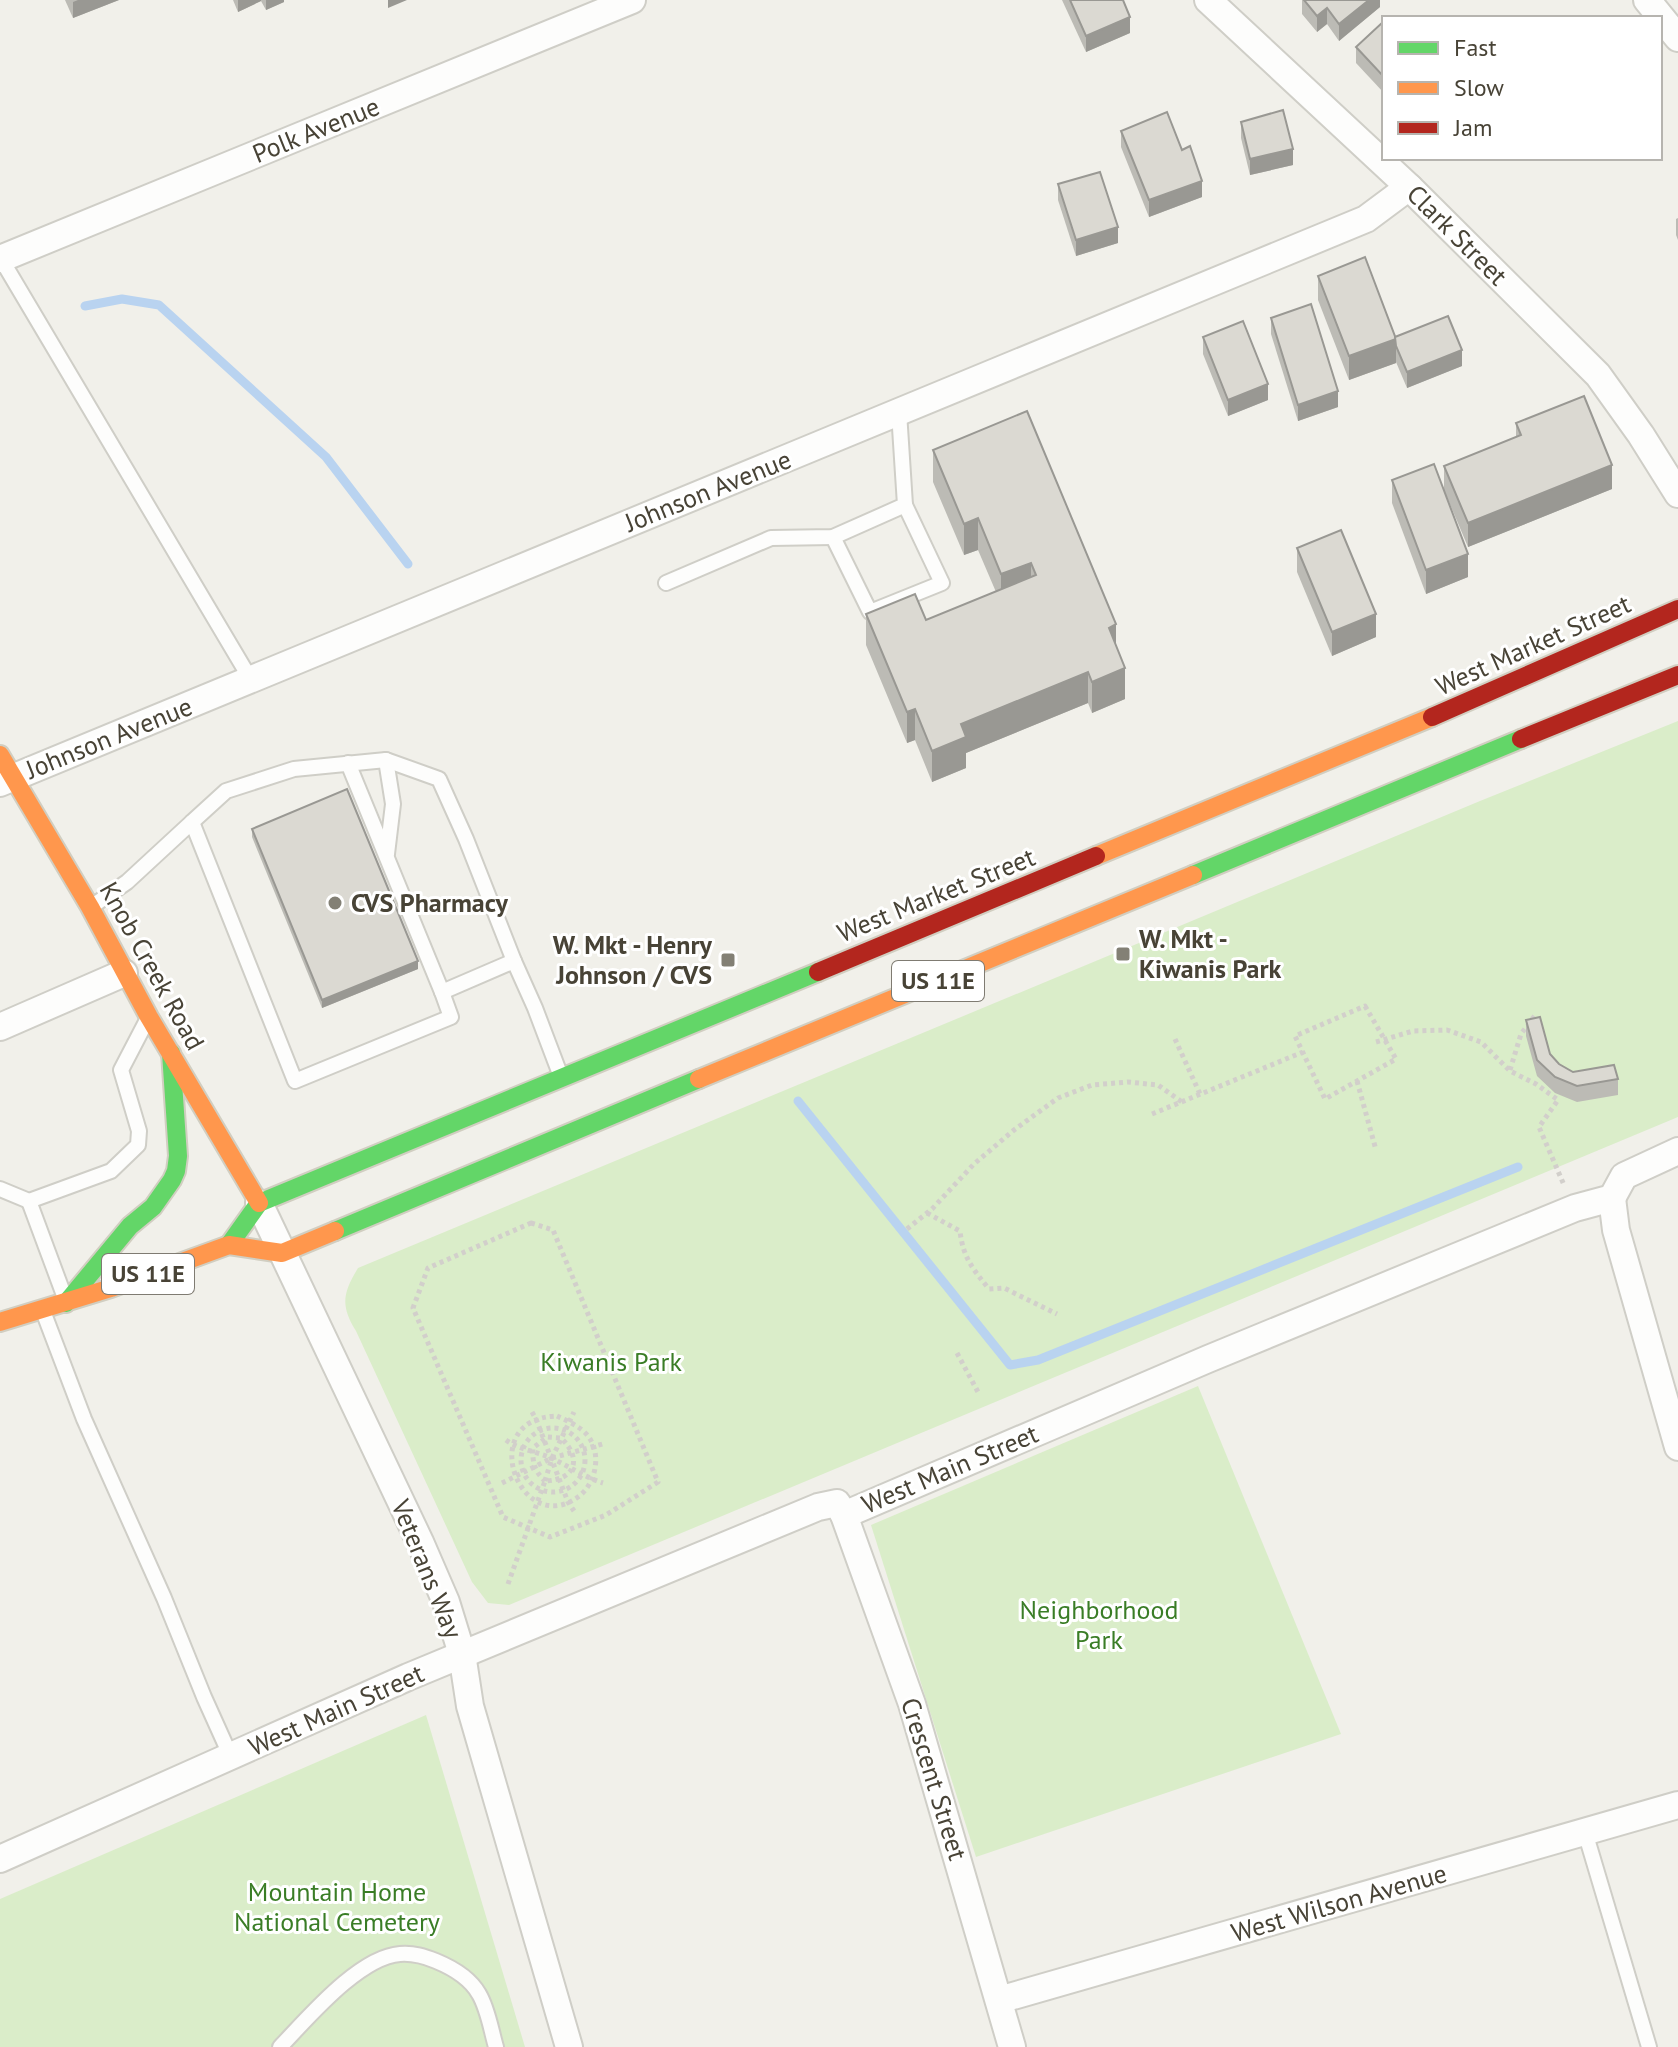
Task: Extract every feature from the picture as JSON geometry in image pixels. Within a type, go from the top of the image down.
[{"type":"main road","name":"West Market Street","points":[[259,1203],[1466,703],[1678,609]]},
{"type":"main road","name":"US 11E","points":[[0,1322],[66,1303],[229,1245],[282,1253],[1678,675]]},
{"type":"main road","name":"Knob Creek Road","points":[[0,755],[6,780],[90,907],[149,1017],[259,1203]]},
{"type":"main road","points":[[66,1303],[130,1226],[153,1207],[176,1171],[178,1156],[171,1053]]},
{"type":"main road","name":"US 11E","points":[[229,1245],[259,1203]]},
{"type":"street","name":"Polk Avenue","points":[[0,258],[632,0]]},
{"type":"street","name":"Clark Street","points":[[1208,0],[1409,187],[1598,375],[1678,494]]},
{"type":"street","points":[[1647,0],[1660,16]]},
{"type":"street","points":[[1662,18],[1678,38]]},
{"type":"street","name":"Johnson Avenue","points":[[6,780],[1366,219],[1409,187]]},
{"type":"street","points":[[0,1027],[124,973]]},
{"type":"street","points":[[1678,1151],[1624,1176],[1612,1198],[1620,1244],[1678,1447]]},
{"type":"street","name":"West Main Street","points":[[0,1859],[462,1654],[818,1507],[837,1503],[844,1515],[1208,1359],[1575,1208],[1612,1198]]},
{"type":"street","name":"Veterans Way","points":[[259,1203],[446,1602],[462,1654],[470,1706],[569,2047]]},
{"type":"street","name":"Crescent Street","points":[[844,1515],[912,1704],[1012,2047]]},
{"type":"street","name":"West Wilson Avenue","points":[[999,2000],[1678,1805]]},
{"type":"lane","points":[[0,258],[251,680]]},
{"type":"lane","points":[[833,537],[870,612],[942,583],[905,505],[899,412]]},
{"type":"lane","points":[[666,583],[771,538],[833,537],[905,505]]},
{"type":"lane","points":[[90,907],[127,882],[226,791],[294,769],[386,760],[439,779],[561,1077]]},
{"type":"lane","points":[[386,760],[393,804],[387,858]]},
{"type":"lane","points":[[192,822],[295,1081],[451,1017],[348,763]]},
{"type":"lane","points":[[442,992],[514,961]]},
{"type":"lane","points":[[0,1189],[29,1201],[111,1171],[138,1145],[139,1131],[121,1070],[149,1017]]},
{"type":"lane","points":[[29,1201],[66,1303]]},
{"type":"lane","points":[[42,1310],[84,1419],[231,1757]]},
{"type":"lane","points":[[1585,1832],[1649,2047]]},
{"type":"lane","points":[[280,2047],[334,1992],[373,1962],[398,1954],[420,1954],[468,1978],[481,1996],[496,2047]]},
{"type":"path","points":[[1365,1006],[1384,1040],[1396,1059],[1325,1099],[1295,1036],[1365,1006]]},
{"type":"path","points":[[1510,1071],[1521,1034],[1536,1014]]},
{"type":"path","points":[[1376,1042],[1413,1031],[1447,1030],[1481,1042],[1510,1071],[1558,1100],[1539,1127],[1575,1208]]},
{"type":"path","points":[[1175,1039],[1200,1094]]},
{"type":"path","points":[[1152,1114],[1303,1052]]},
{"type":"path","points":[[1357,1081],[1376,1150]]},
{"type":"path","points":[[907,1229],[927,1213],[974,1164],[1058,1098],[1092,1085],[1128,1082],[1158,1085],[1182,1102]]},
{"type":"path","points":[[927,1213],[960,1231],[962,1248],[971,1267],[989,1289],[1004,1288],[1057,1314]]},
{"type":"path","points":[[531,1223],[553,1230],[658,1482],[606,1515],[550,1537],[529,1526],[503,1517],[413,1308],[428,1268],[531,1223]]},
{"type":"path","points":[[957,1353],[978,1392]]},
{"type":"path","points":[[532,1412],[574,1511]]},
{"type":"path","points":[[508,1584],[552,1458],[574,1412]]},
{"type":"path","points":[[557,1416],[569,1422],[585,1433],[593,1446],[595,1464],[592,1479],[578,1497],[568,1502],[555,1505],[537,1502],[516,1477],[511,1463],[513,1445],[521,1430],[536,1419],[557,1416]]},
{"type":"path","points":[[552,1426],[565,1430],[574,1436],[583,1449],[585,1462],[582,1474],[564,1491],[541,1491],[524,1472],[520,1457],[523,1448],[534,1432],[552,1426]]},
{"type":"path","points":[[544,1438],[561,1438],[575,1456],[571,1469],[560,1479],[545,1481],[534,1467],[532,1451],[544,1438]]},
{"type":"path","points":[[506,1440],[603,1483]]},
{"type":"path","points":[[502,1483],[552,1458],[606,1443]]},
{"type":"green space","name":"Kiwanis Park","points":[[1678,721],[1678,1117],[509,1605],[488,1603],[472,1582],[347,1314],[345,1299],[358,1268]]},
{"type":"green space","name":"Neighborhood Park","points":[[1198,1386],[1341,1734],[976,1857],[871,1525]]},
{"type":"green space","name":"Mountain Home National Cemetery","points":[[426,1715],[525,2047],[0,2047],[0,1899]]},
{"type":"building","points":[[1070,0],[1123,0],[1130,17],[1086,36]]},
{"type":"building","points":[[1304,0],[1369,0],[1339,24],[1327,8],[1317,16]]},
{"type":"building","points":[[1382,23],[1382,75],[1356,47]]},
{"type":"building","points":[[1283,110],[1293,149],[1250,159],[1241,122]]},
{"type":"building","points":[[1167,112],[1182,150],[1190,146],[1202,181],[1149,200],[1121,131]]},
{"type":"building","points":[[1100,172],[1118,227],[1076,240],[1058,184]]},
{"type":"building","points":[[1365,257],[1396,339],[1349,356],[1318,276]]},
{"type":"building","points":[[1311,304],[1338,391],[1298,405],[1271,318]]},
{"type":"building","points":[[1448,316],[1462,350],[1407,372],[1395,337]]},
{"type":"building","points":[[1243,321],[1268,384],[1228,400],[1203,337]]},
{"type":"building","points":[[1584,396],[1612,465],[1468,523],[1444,466],[1521,435],[1516,423]]},
{"type":"building","points":[[1027,411],[1116,624],[1109,628],[1125,668],[1092,682],[1088,672],[961,724],[966,737],[932,751],[915,709],[907,712],[866,614],[915,594],[926,620],[1036,575],[1031,563],[1001,574],[978,518],[964,524],[933,450]]},
{"type":"building","points":[[1434,464],[1468,554],[1426,570],[1392,480]]},
{"type":"building","points":[[1341,530],[1376,614],[1332,632],[1297,548]]},
{"type":"building","name":"CVS Pharmacy","points":[[347,789],[418,961],[322,1000],[252,829]]},
{"type":"building","points":[[1540,1017],[1550,1054],[1559,1064],[1573,1072],[1614,1065],[1618,1079],[1577,1086],[1555,1077],[1537,1060],[1526,1020]]},
{"type":"waterway","points":[[85,306],[122,299],[159,305],[326,457],[408,564]]},
{"type":"waterway","points":[[798,1101],[1010,1365],[1038,1360],[1518,1167]]},
{"type":"traffic: fast","points":[[1193,875],[1521,739]]},
{"type":"traffic: fast","points":[[229,1245],[259,1203],[818,972]]},
{"type":"traffic: fast","points":[[66,1303],[130,1226],[153,1207],[176,1171],[178,1156],[171,1053]]},
{"type":"traffic: fast","points":[[335,1231],[699,1079]]},
{"type":"traffic: slow","points":[[1096,856],[1432,717]]},
{"type":"traffic: slow","points":[[0,755],[259,1203]]},
{"type":"traffic: slow","points":[[699,1079],[1193,875]]},
{"type":"traffic: slow","points":[[0,1322],[111,1288],[229,1245],[282,1253],[335,1231]]},
{"type":"traffic: jam","points":[[1432,717],[1678,609]]},
{"type":"traffic: jam","points":[[1521,739],[1678,675]]},
{"type":"traffic: jam","points":[[818,972],[1096,856]]},
{"type":"place","name":"CVS Pharmacy","points":[[335,903]]},
{"type":"place","name":"W. Mkt - Kiwanis Park","points":[[1123,954]]},
{"type":"place","name":"W. Mkt - Henry Johnson / CVS","points":[[728,960]]}]
